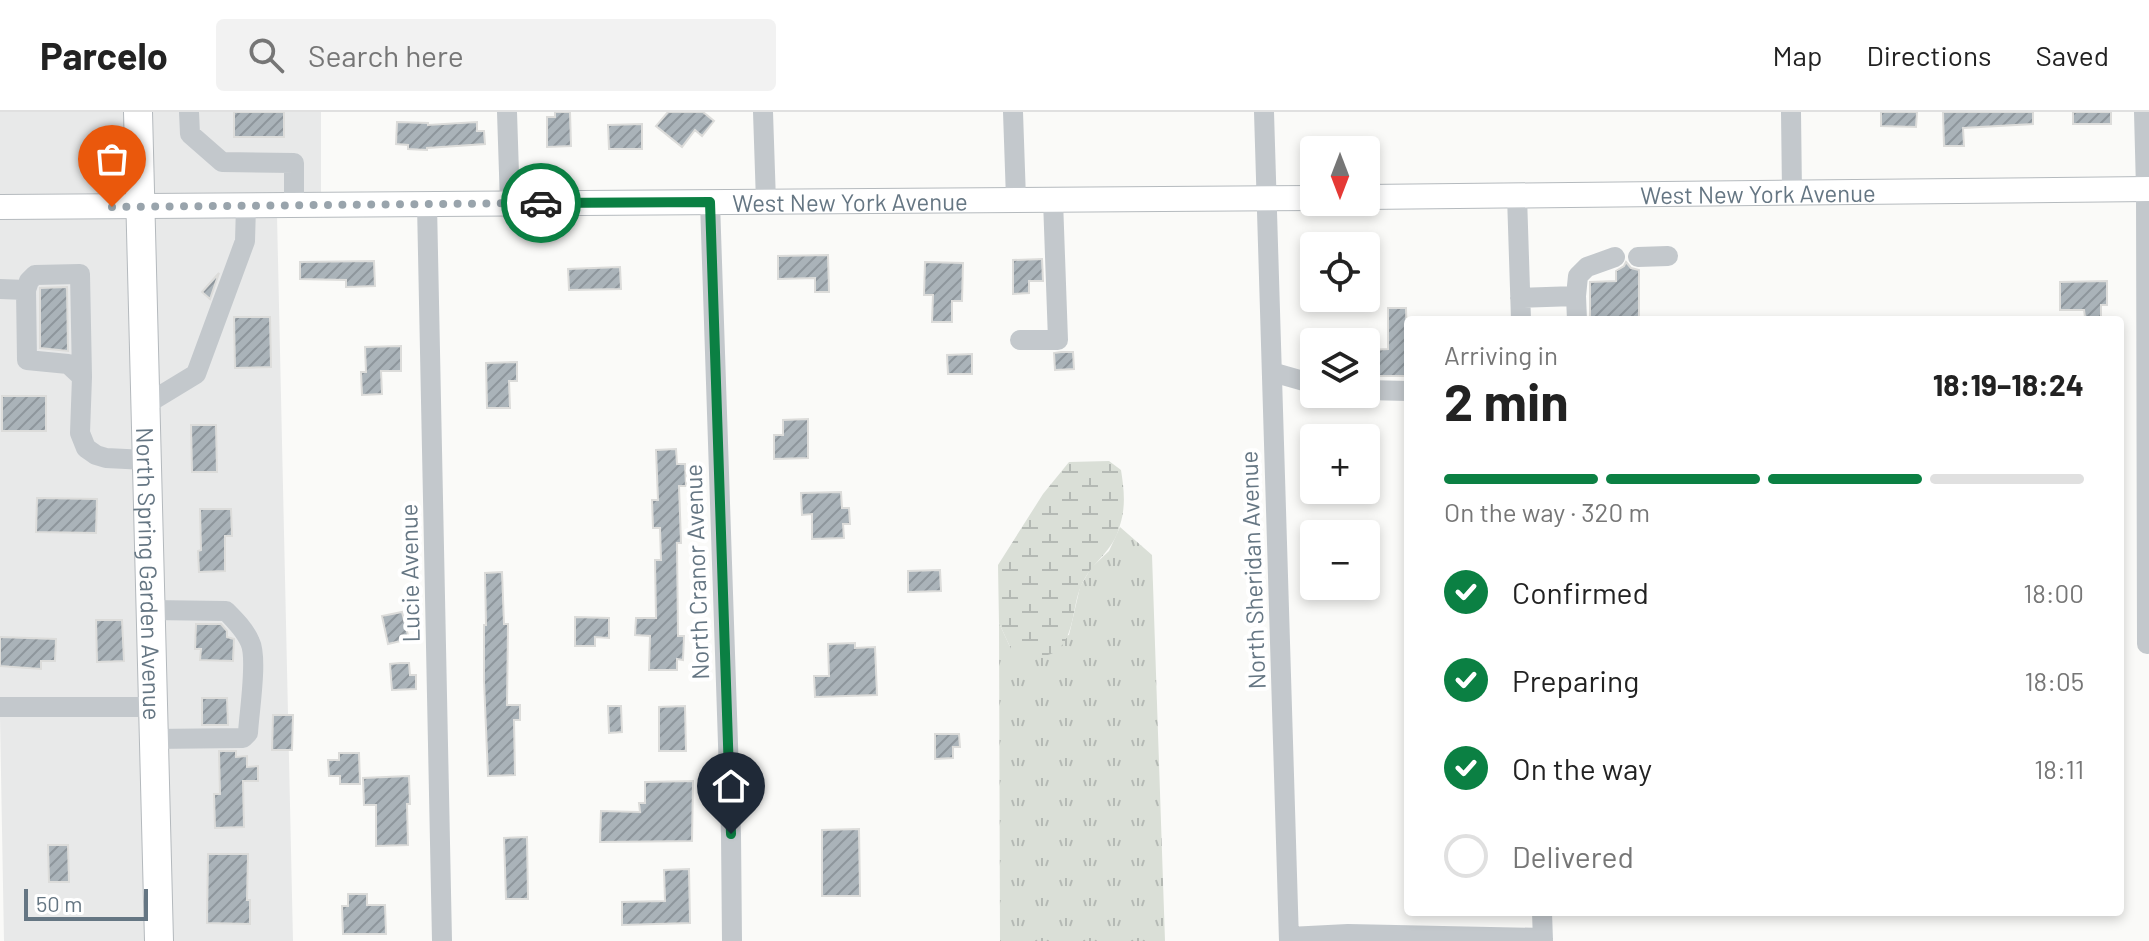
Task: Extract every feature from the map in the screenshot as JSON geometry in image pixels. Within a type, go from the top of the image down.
[{"type":"highway","name":"North Spring Garden Avenue","points":[[138,112],[159,941]]},
{"type":"main road","name":"West New York Avenue","points":[[1380,197],[2148,189]]},
{"type":"main road","name":"West New York Avenue","points":[[0,207],[1300,198]]},
{"type":"street","points":[[189,112],[190,134],[222,162],[294,163],[294,205]]},
{"type":"street","points":[[507,112],[510,204]]},
{"type":"street","points":[[763,112],[766,202]]},
{"type":"street","points":[[1013,112],[1016,199]]},
{"type":"street","name":"North Sheridan Avenue","points":[[1264,112],[1289,939]]},
{"type":"street","points":[[1791,112],[1792,193]]},
{"type":"street","points":[[2144,112],[2148,189],[2147,630]]},
{"type":"street","points":[[1517,196],[1521,316]]},
{"type":"street","points":[[1020,340],[1058,340],[1053,200]]},
{"type":"street","name":"North Cranor Avenue","points":[[710,202],[731,818],[732,941]]},
{"type":"street","name":"Lucie Avenue","points":[[427,204],[442,941]]},
{"type":"street","points":[[145,405],[196,374],[245,241],[246,206]]},
{"type":"street","points":[[1638,257],[1668,256]]},
{"type":"street","points":[[1577,316],[1578,276],[1587,267],[1615,257]]},
{"type":"street","points":[[82,377],[68,364],[27,360],[26,290],[35,275],[80,274],[82,377],[80,433],[86,448],[106,458],[146,460]]},
{"type":"street","points":[[0,289],[26,290]]},
{"type":"street","points":[[1520,298],[1576,296]]},
{"type":"street","points":[[1272,372],[1300,380]]},
{"type":"street","points":[[1380,390],[1404,391]]},
{"type":"street","points":[[150,610],[226,611],[252,645],[248,733],[243,738],[153,739]]},
{"type":"street","points":[[0,707],[153,707]]},
{"type":"street","points":[[1289,939],[1348,934],[1543,940],[1542,916]]},
{"type":"shaded area","points":[[0,112],[129,112],[132,197],[0,198]]},
{"type":"shaded area","points":[[146,112],[321,112],[321,195],[148,197]]},
{"type":"shaded area","points":[[277,215],[293,941],[167,941],[149,216]]},
{"type":"shaded area","points":[[132,216],[144,697],[0,698],[0,217]]},
{"type":"shaded area","points":[[144,716],[150,941],[4,941],[0,717]]},
{"type":"green space","points":[[1109,461],[1121,470],[1124,498],[1122,518],[1117,535],[1081,586],[1065,640],[1053,653],[1043,656],[1011,649],[999,623],[998,565],[1043,494],[1069,462]]},
{"type":"green space","points":[[1120,527],[1152,555],[1165,941],[1000,941],[999,623],[1011,649],[1069,635],[1080,587],[1091,568],[1109,551]]},
{"type":"building","points":[[234,112],[284,112],[284,137],[234,137]]},
{"type":"building","points":[[555,112],[570,112],[571,146],[547,147],[547,117],[555,117]]},
{"type":"building","points":[[668,112],[703,112],[714,121],[702,136],[695,130],[682,147],[656,126]]},
{"type":"building","points":[[1881,112],[1917,112],[1916,127],[1881,126]]},
{"type":"building","points":[[1943,112],[2033,112],[2033,124],[1963,128],[1964,146],[1944,146]]},
{"type":"building","points":[[2073,112],[2111,112],[2111,124],[2073,124]]},
{"type":"building","points":[[397,122],[428,125],[477,122],[477,131],[484,131],[485,144],[408,149],[408,145],[396,144]]},
{"type":"building","points":[[642,124],[642,149],[609,149],[608,125]]},
{"type":"building","points":[[828,255],[829,292],[815,292],[815,278],[778,279],[778,256]]},
{"type":"building","points":[[1042,259],[1043,281],[1029,281],[1029,293],[1013,294],[1013,260]]},
{"type":"building","points":[[374,261],[375,286],[346,287],[346,280],[300,279],[300,262]]},
{"type":"building","points":[[925,262],[963,263],[962,301],[952,301],[952,322],[932,322],[933,295],[924,295]]},
{"type":"building","points":[[1626,262],[1631,268],[1639,270],[1639,316],[1590,316],[1590,282],[1616,281],[1616,271]]},
{"type":"building","points":[[620,267],[621,289],[569,290],[568,269]]},
{"type":"building","points":[[219,273],[210,299],[202,292]]},
{"type":"building","points":[[2107,281],[2107,305],[2101,305],[2101,316],[2085,316],[2084,310],[2060,310],[2060,282]]},
{"type":"building","points":[[67,287],[68,351],[40,348],[40,288]]},
{"type":"building","points":[[1388,308],[1406,308],[1404,376],[1380,376],[1380,349],[1388,349]]},
{"type":"building","points":[[234,317],[270,317],[271,367],[235,368]]},
{"type":"building","points":[[401,346],[401,371],[381,371],[382,394],[362,395],[361,372],[366,372],[365,347]]},
{"type":"building","points":[[1073,352],[1074,369],[1055,370],[1054,353]]},
{"type":"building","points":[[972,354],[972,374],[948,374],[947,355]]},
{"type":"building","points":[[517,362],[517,381],[509,381],[510,408],[487,408],[486,363]]},
{"type":"building","points":[[2,396],[46,396],[46,431],[2,431]]},
{"type":"building","points":[[808,419],[808,458],[774,459],[774,435],[783,435],[783,420]]},
{"type":"building","points":[[191,425],[216,425],[217,472],[192,472]]},
{"type":"building","points":[[676,449],[677,464],[685,464],[686,486],[679,486],[681,543],[677,543],[678,636],[684,636],[683,660],[677,659],[677,670],[649,670],[650,636],[635,635],[636,618],[656,618],[655,560],[661,560],[660,528],[653,528],[652,500],[658,500],[656,450]]},
{"type":"building","points":[[841,492],[842,508],[849,508],[850,524],[843,524],[844,538],[812,539],[812,514],[802,515],[801,493]]},
{"type":"building","points":[[37,498],[97,499],[96,533],[36,532]]},
{"type":"building","points":[[200,509],[231,509],[232,536],[225,536],[225,571],[199,572]]},
{"type":"building","points":[[940,570],[941,591],[908,592],[908,571]]},
{"type":"building","points":[[502,572],[504,624],[508,624],[507,705],[520,705],[520,720],[514,720],[515,775],[488,776],[484,681],[485,573]]},
{"type":"building","points":[[402,612],[409,639],[388,644],[382,616]]},
{"type":"building","points":[[575,617],[609,618],[609,638],[595,637],[595,646],[575,646]]},
{"type":"building","points":[[96,620],[122,620],[124,661],[97,662]]},
{"type":"building","points":[[196,624],[221,624],[227,631],[227,637],[234,639],[233,661],[200,660],[201,649],[195,649]]},
{"type":"building","points":[[0,637],[56,639],[55,661],[41,661],[41,669],[0,666]]},
{"type":"building","points":[[855,643],[855,648],[875,647],[877,695],[815,697],[814,676],[829,676],[828,644]]},
{"type":"building","points":[[409,663],[410,675],[416,675],[416,689],[392,690],[390,664]]},
{"type":"building","points":[[202,698],[227,698],[228,725],[202,725]]},
{"type":"building","points":[[608,706],[621,706],[622,732],[609,733]]},
{"type":"building","points":[[685,706],[686,751],[659,751],[659,707]]},
{"type":"building","points":[[273,715],[293,715],[292,750],[272,750]]},
{"type":"building","points":[[935,734],[959,734],[960,747],[953,747],[953,758],[935,759]]},
{"type":"building","points":[[219,751],[236,751],[236,757],[247,756],[247,767],[258,766],[258,781],[243,781],[244,827],[215,828],[214,794],[220,794]]},
{"type":"building","points":[[339,753],[359,753],[360,784],[340,784],[340,776],[329,776],[328,760],[339,760]]},
{"type":"building","points":[[409,776],[408,845],[376,846],[376,805],[364,805],[363,778]]},
{"type":"building","points":[[693,781],[692,841],[600,842],[601,811],[640,812],[639,803],[645,803],[645,782]]},
{"type":"building","points":[[859,829],[860,896],[822,896],[822,830]]},
{"type":"building","points":[[527,837],[528,899],[506,899],[504,838]]},
{"type":"building","points":[[48,845],[68,845],[69,882],[49,882]]},
{"type":"building","points":[[208,854],[248,854],[250,924],[207,923]]},
{"type":"building","points":[[689,869],[690,923],[622,925],[622,902],[665,901],[664,870]]},
{"type":"building","points":[[348,894],[367,894],[367,905],[385,905],[386,934],[343,934],[342,906],[348,906]]},
{"type":"way so far","points":[[112,207],[541,203]]},
{"type":"route","points":[[541,203],[710,202],[731,834]]}]
